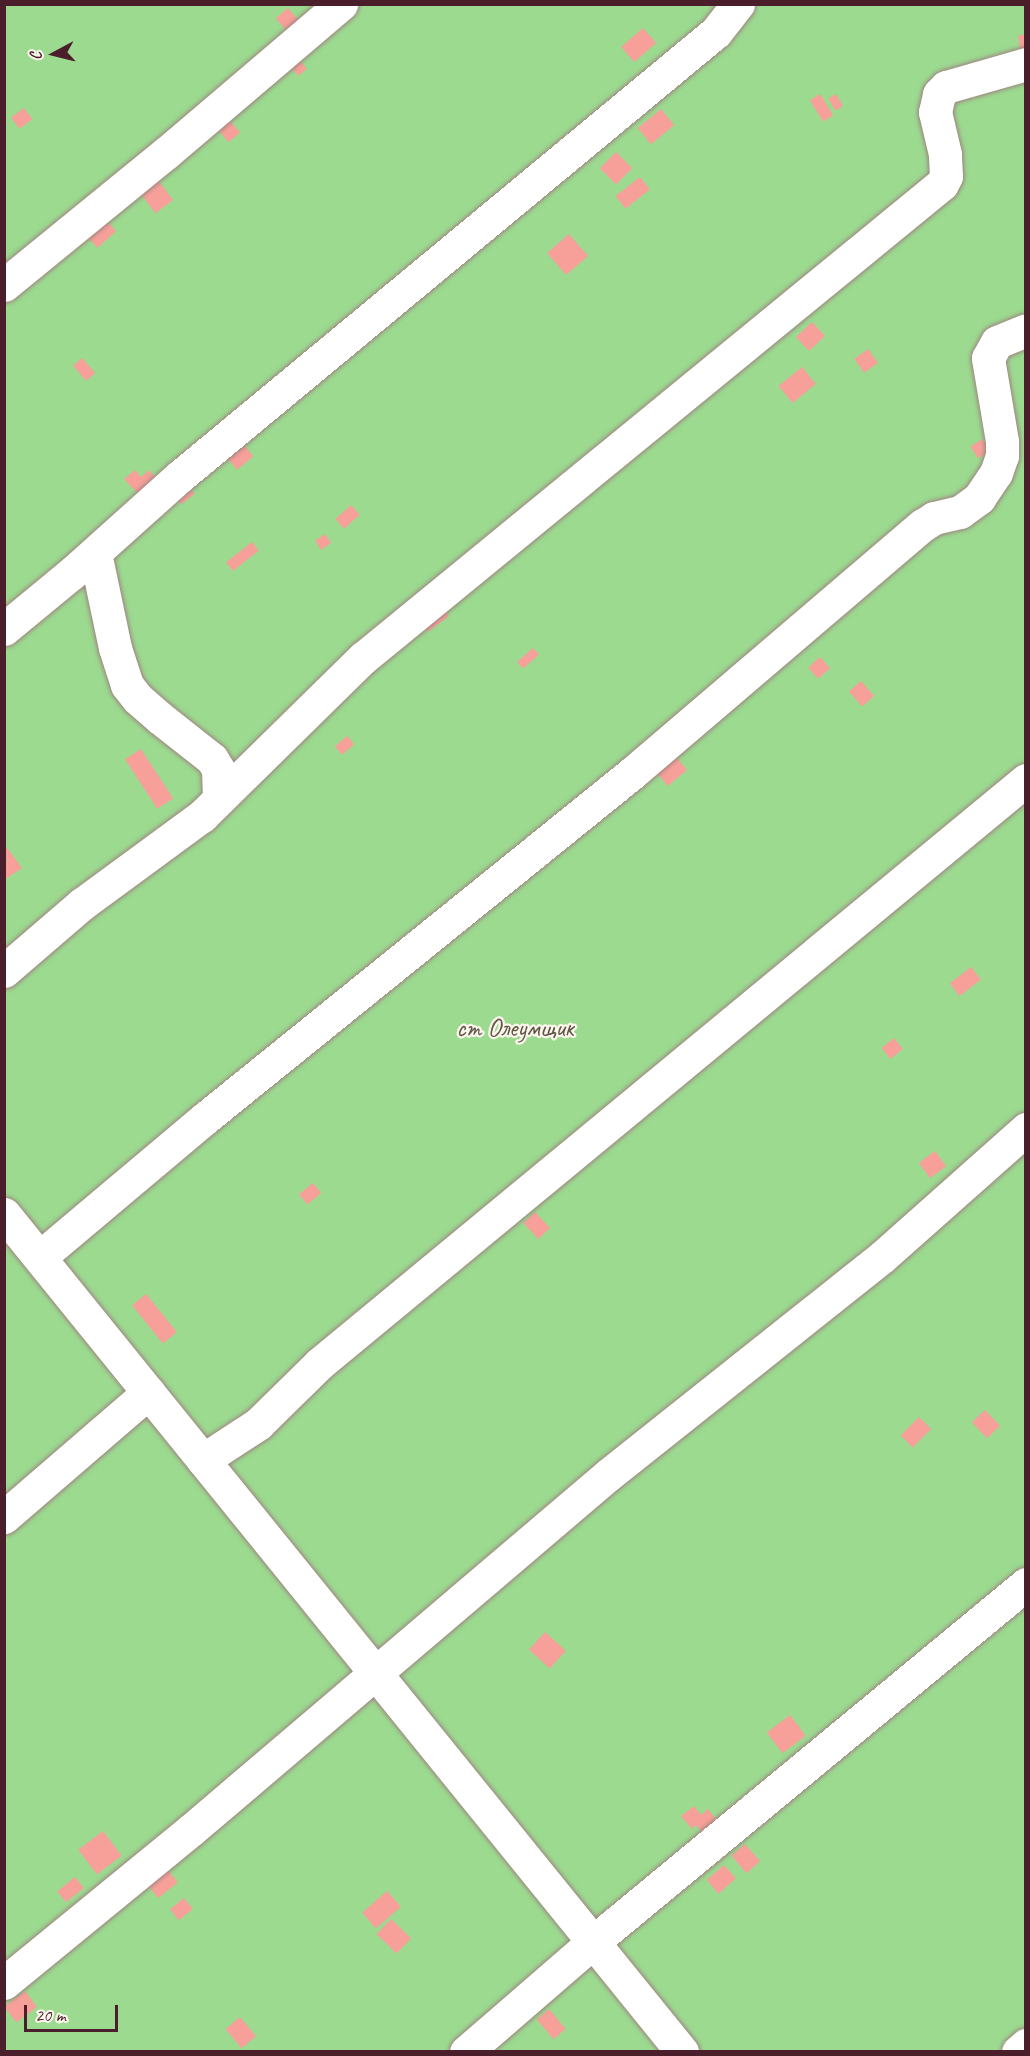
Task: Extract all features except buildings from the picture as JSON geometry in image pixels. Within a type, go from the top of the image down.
[{"type":"lane","points":[[4,285],[166,153],[341,4]]},
{"type":"lane","points":[[4,629],[95,553],[179,477],[716,32],[738,4]]},
{"type":"lane","points":[[4,971],[82,904],[189,828],[363,658],[942,184],[946,176],[945,154],[935,112],[939,94],[946,87],[1026,64]]},
{"type":"lane","points":[[40,1257],[231,1097],[631,774],[923,525],[934,518],[960,512],[979,498],[987,490],[1002,456],[1002,441],[988,358],[997,342],[1026,330]]},
{"type":"lane","points":[[95,553],[115,648],[127,685],[144,705],[213,759],[218,770],[219,798]]},
{"type":"lane","points":[[203,1460],[258,1424],[319,1364],[1026,780]]},
{"type":"lane","points":[[4,1983],[191,1830],[608,1475],[882,1257],[1026,1129]]},
{"type":"lane","points":[[4,1214],[682,2052]]},
{"type":"lane","points":[[4,1517],[148,1392]]},
{"type":"lane","points":[[466,2052],[593,1942],[1026,1584]]},
{"type":"lane","points":[[1018,2052],[1026,2045]]},
{"type":"green space","name":"ст Олеумщик","points":[[5,5],[1025,5],[1025,2051],[5,2051]]}]
